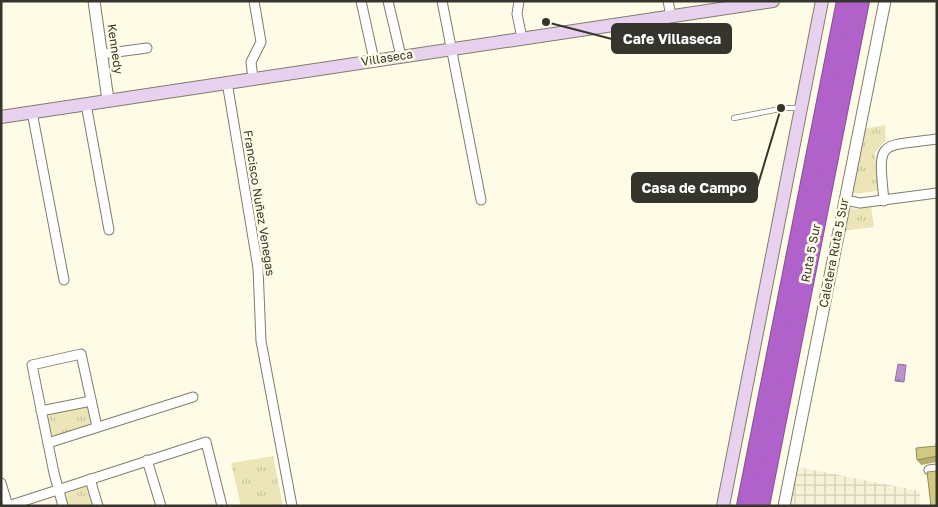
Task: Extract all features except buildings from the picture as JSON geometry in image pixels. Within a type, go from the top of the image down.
[{"type":"highway","name":"Ruta 5 Sur","points":[[745,506],[845,1]]},
{"type":"highway","name":"Ruta 5 Sur","points":[[761,506],[861,1]]},
{"type":"main road","name":"Villaseca","points":[[1,116],[674,15],[733,4],[773,1]]},
{"type":"main road","points":[[723,506],[822,1]]},
{"type":"street","name":"Kennedy","points":[[94,1],[108,100]]},
{"type":"street","points":[[253,78],[252,59],[260,49],[261,42],[254,1]]},
{"type":"street","points":[[361,1],[374,60]]},
{"type":"street","points":[[388,1],[401,56]]},
{"type":"street","points":[[442,1],[453,48],[481,200]]},
{"type":"street","points":[[519,1],[517,14],[522,38]]},
{"type":"street","points":[[668,1],[674,15]]},
{"type":"street","points":[[673,1],[674,15]]},
{"type":"street","name":"Caletera Ruta 5 Sur","points":[[784,506],[885,1]]},
{"type":"street","points":[[102,54],[148,48]]},
{"type":"street","name":"Francisco Nuñez Venegas","points":[[226,82],[258,268],[261,341],[292,506]]},
{"type":"street","points":[[86,104],[109,230]]},
{"type":"street","points":[[32,112],[64,280]]},
{"type":"street","points":[[884,201],[880,159],[882,152],[892,145],[937,139]]},
{"type":"street","points":[[845,200],[860,203],[937,193]]},
{"type":"street","points":[[64,506],[58,489],[32,365],[81,354],[97,428]]},
{"type":"street","points":[[48,443],[192,397]]},
{"type":"street","points":[[41,412],[91,401]]},
{"type":"street","points":[[1,484],[8,506],[206,442],[222,506]]},
{"type":"street","points":[[148,460],[161,506]]},
{"type":"street","points":[[90,479],[98,506]]},
{"type":"lane","points":[[837,40],[839,1]]},
{"type":"lane","points":[[734,118],[785,108],[800,109]]},
{"type":"shaded area","points":[[798,467],[920,491],[920,506],[790,506]]},
{"type":"green space","points":[[885,125],[886,140],[875,152],[878,191],[848,194],[863,129]]},
{"type":"green space","points":[[871,206],[874,227],[841,231],[846,207],[856,209]]},
{"type":"green space","points":[[86,405],[92,423],[91,426],[55,437],[51,435],[47,418],[50,413]]},
{"type":"green space","points":[[273,456],[283,506],[241,506],[231,463]]},
{"type":"green space","points":[[89,485],[95,506],[67,506],[63,495]]},
{"type":"water","points":[[898,364],[906,365],[904,382],[895,381]]},
{"type":"place","name":"Cafe Villaseca","points":[[546,22]]},
{"type":"place","name":"Casa de Campo","points":[[781,108]]}]
